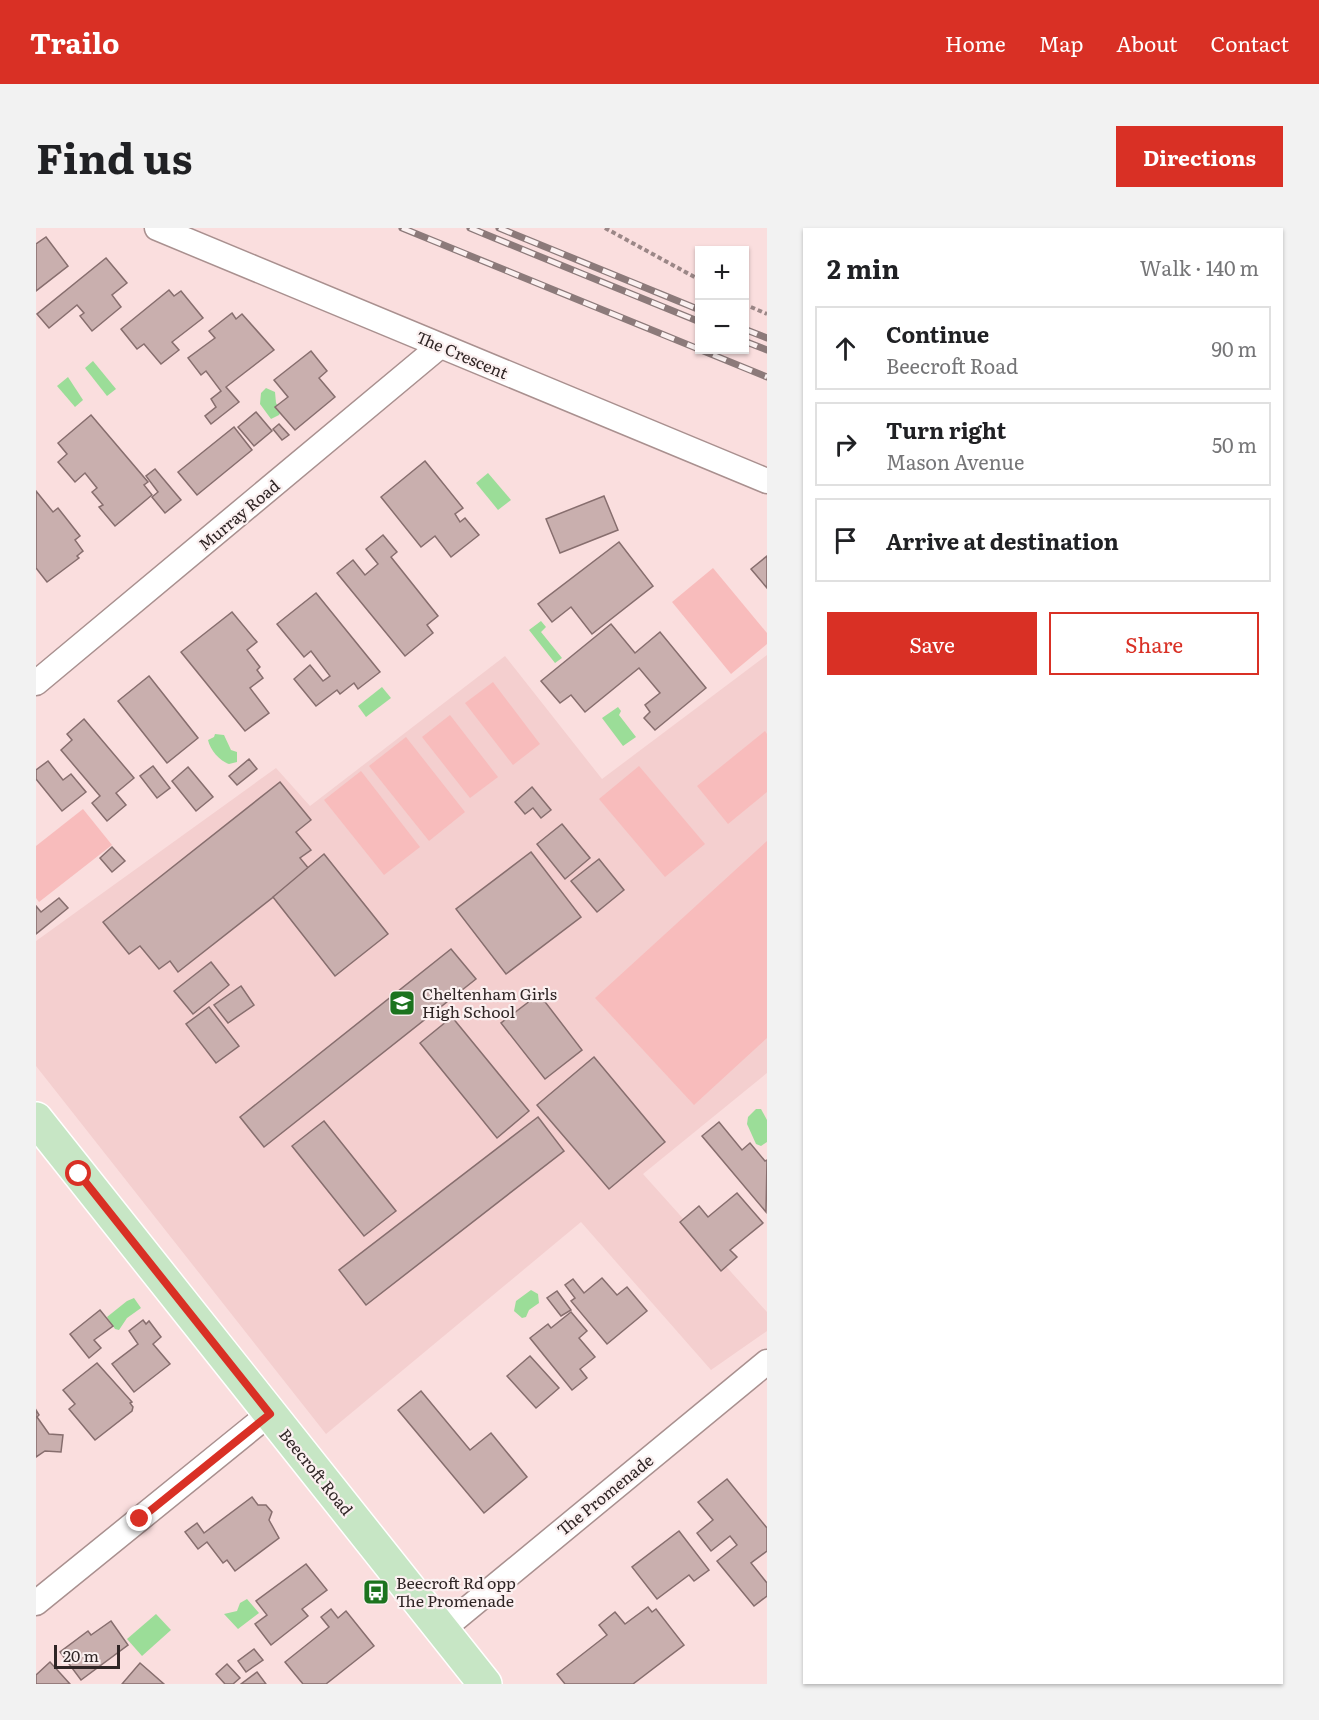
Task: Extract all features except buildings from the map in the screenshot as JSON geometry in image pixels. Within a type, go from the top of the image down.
[{"type":"main road","name":"Beecroft Road","points":[[36,1119],[485,1684]]},
{"type":"street","name":"The Crescent","points":[[157,228],[767,481]]},
{"type":"street","name":"Murray Road","points":[[36,683],[440,346]]},
{"type":"street","name":"The Promenade","points":[[443,1629],[767,1362]]},
{"type":"street","points":[[36,1603],[270,1414]]},
{"type":"path","points":[[605,228],[695,278]]},
{"type":"path","points":[[749,306],[767,314]]},
{"type":"shaded area","points":[[93,361],[116,389],[107,396],[85,368]]},
{"type":"shaded area","points":[[68,377],[83,400],[75,407],[57,386]]},
{"type":"shaded area","points":[[266,388],[275,392],[276,403],[281,411],[279,415],[271,419],[260,404],[261,393]]},
{"type":"shaded area","points":[[488,473],[511,500],[498,510],[476,483]]},
{"type":"shaded area","points":[[713,568],[767,633],[767,644],[731,674],[672,602]]},
{"type":"shaded area","points":[[541,621],[546,627],[541,632],[562,658],[555,663],[529,630]]},
{"type":"shaded area","name":"Cheltenham Girls High School","points":[[767,655],[767,1073],[643,1174],[767,1312],[767,1331],[711,1370],[581,1222],[326,1434],[36,1066],[36,941],[276,768],[310,806],[505,656],[602,779]]},
{"type":"shaded area","points":[[493,682],[540,744],[513,765],[465,703]]},
{"type":"shaded area","points":[[382,687],[391,698],[366,717],[358,706]]},
{"type":"shaded area","points":[[618,707],[621,711],[619,715],[636,737],[623,746],[602,718]]},
{"type":"shaded area","points":[[450,715],[498,777],[470,798],[422,737]]},
{"type":"shaded area","points":[[765,731],[767,734],[767,792],[728,824],[697,786]]},
{"type":"shaded area","points":[[215,734],[224,735],[231,750],[237,752],[237,762],[226,763],[213,751],[208,740]]},
{"type":"shaded area","points":[[406,737],[465,812],[429,841],[369,766]]},
{"type":"shaded area","points":[[639,766],[705,844],[665,877],[599,799]]},
{"type":"shaded area","points":[[361,771],[420,847],[384,875],[324,800]]},
{"type":"shaded area","points":[[83,809],[112,845],[39,902],[36,898],[36,846]]},
{"type":"shaded area","points":[[767,841],[767,1038],[694,1105],[595,998]]},
{"type":"shaded area","points":[[756,1109],[761,1109],[767,1120],[767,1142],[761,1146],[756,1144],[747,1124],[748,1117]]},
{"type":"shaded area","points":[[531,1290],[538,1294],[539,1303],[529,1310],[526,1317],[522,1318],[514,1311],[516,1301]]},
{"type":"shaded area","points":[[134,1298],[141,1308],[127,1318],[119,1330],[115,1329],[107,1317]]},
{"type":"shaded area","points":[[247,1599],[259,1613],[238,1629],[224,1614],[237,1611],[240,1603]]},
{"type":"shaded area","points":[[156,1614],[171,1630],[142,1656],[127,1639]]},
{"type":"railway","points":[[402,228],[767,377]]},
{"type":"railway","points":[[470,228],[695,320]]},
{"type":"railway","points":[[499,228],[695,308]]},
{"type":"railway","points":[[749,331],[767,338]]},
{"type":"railway","points":[[749,343],[767,350]]},
{"type":"place","name":"Cheltenham Girls High School","points":[[402,1003]]},
{"type":"place","name":"Beecroft Rd opp The Promenade","points":[[376,1592]]},
{"type":"route","points":[[79,1174],[270,1414],[140,1519]]}]
